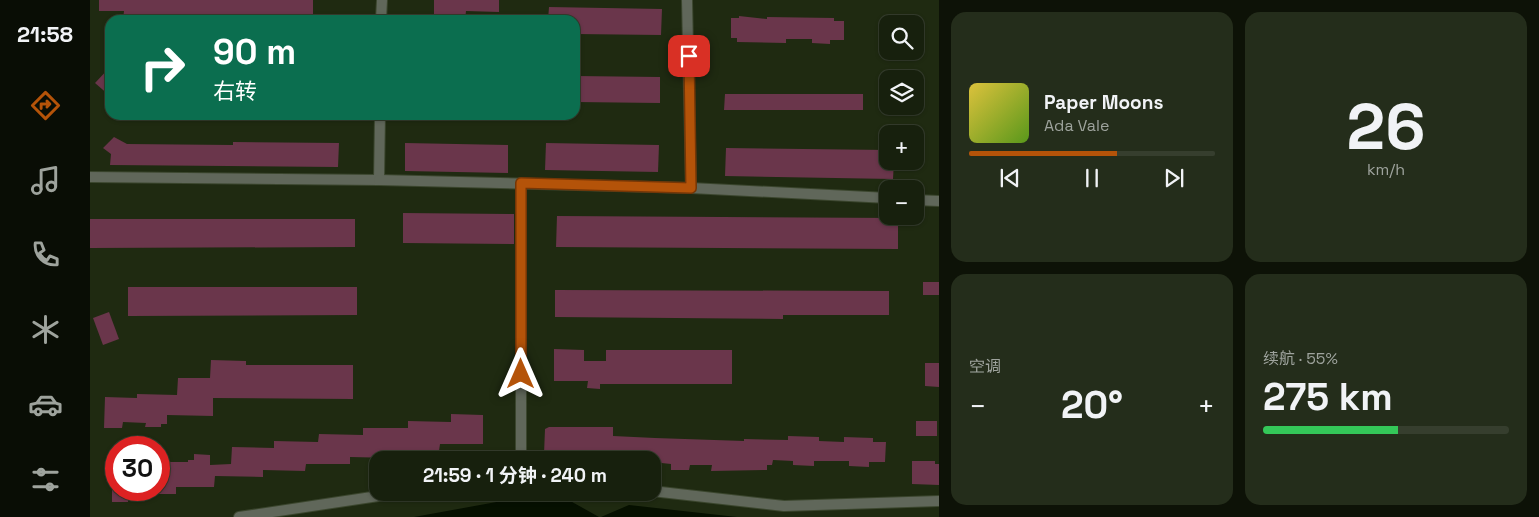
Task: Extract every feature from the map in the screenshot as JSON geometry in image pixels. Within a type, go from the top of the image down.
[{"type":"street","points":[[381,15],[382,0]]},
{"type":"street","points":[[688,0],[691,188]]},
{"type":"street","points":[[378,180],[380,120]]},
{"type":"street","points":[[90,177],[521,183],[691,188],[879,198]]},
{"type":"street","points":[[521,183],[521,451]]},
{"type":"street","points":[[924,200],[939,201]]},
{"type":"street","points":[[661,492],[784,506],[939,501]]},
{"type":"street","points":[[239,517],[369,497]]},
{"type":"shaded area","points":[[502,501],[570,501],[599,517],[414,517]]},
{"type":"shaded area","points":[[629,505],[737,517],[601,517]]},
{"type":"building","points":[[99,0],[313,0],[313,15],[124,15],[124,11],[99,11]]},
{"type":"building","points":[[434,0],[499,0],[499,12],[466,11],[466,15],[434,15]]},
{"type":"building","points":[[549,7],[662,9],[661,35],[580,34],[580,15],[548,15]]},
{"type":"building","points":[[739,16],[767,19],[767,17],[834,18],[834,21],[844,21],[844,40],[830,40],[830,44],[812,43],[812,39],[786,39],[786,43],[737,42],[737,38],[731,38],[731,18],[739,18]]},
{"type":"building","points":[[105,72],[105,92],[95,83]]},
{"type":"building","points":[[580,76],[660,77],[660,103],[580,102]]},
{"type":"building","points":[[725,94],[863,94],[863,110],[724,110]]},
{"type":"building","points":[[114,137],[127,144],[339,143],[338,167],[110,165],[111,154],[103,148]]},
{"type":"building","points":[[405,143],[508,145],[508,173],[405,171]]},
{"type":"building","points":[[546,143],[659,145],[658,172],[545,170]]},
{"type":"building","points":[[726,148],[879,150],[879,170],[894,170],[893,179],[725,176]]},
{"type":"building","points":[[403,213],[514,214],[514,244],[403,243]]},
{"type":"building","points":[[557,216],[879,218],[879,225],[898,225],[898,249],[556,247]]},
{"type":"building","points":[[90,219],[355,219],[355,247],[90,248]]},
{"type":"building","points":[[923,282],[939,282],[939,295],[923,295]]},
{"type":"building","points":[[128,287],[357,287],[357,315],[128,316]]},
{"type":"building","points":[[555,290],[889,291],[889,315],[783,315],[783,319],[555,317]]},
{"type":"building","points":[[109,312],[119,339],[103,345],[93,318]]},
{"type":"building","points":[[554,349],[584,350],[584,361],[606,361],[606,350],[732,350],[732,384],[600,384],[600,389],[587,388],[588,381],[554,381]]},
{"type":"building","points":[[211,360],[246,361],[246,365],[353,365],[353,399],[213,398],[213,416],[167,415],[167,424],[161,424],[161,427],[145,427],[146,423],[123,422],[122,428],[104,428],[105,397],[137,398],[137,394],[177,395],[178,378],[210,378]]},
{"type":"building","points":[[925,363],[939,363],[939,387],[925,386]]},
{"type":"building","points":[[451,414],[483,415],[483,444],[440,444],[439,451],[369,451],[369,457],[350,457],[350,464],[306,464],[305,471],[263,470],[263,477],[215,476],[214,487],[176,487],[176,494],[170,494],[170,462],[194,460],[194,454],[210,455],[210,465],[231,464],[232,447],[274,448],[274,441],[318,442],[319,434],[363,435],[363,428],[408,428],[408,421],[451,422]]},
{"type":"building","points":[[916,421],[937,421],[937,436],[916,436]]},
{"type":"building","points":[[549,427],[613,427],[613,436],[744,441],[744,439],[788,440],[788,436],[819,437],[819,441],[844,442],[844,437],[873,438],[873,442],[886,442],[885,462],[869,462],[869,467],[849,466],[849,461],[814,461],[814,466],[793,465],[793,461],[773,460],[772,465],[767,465],[767,470],[711,471],[712,465],[690,465],[689,470],[671,470],[671,464],[661,463],[661,451],[544,451],[545,429]]},
{"type":"building","points":[[912,461],[935,461],[935,464],[939,464],[939,485],[912,484]]},
{"type":"building","points":[[112,501],[128,501],[128,502]]},
{"type":"route","points":[[521,374],[521,183],[691,188],[689,56]]}]
